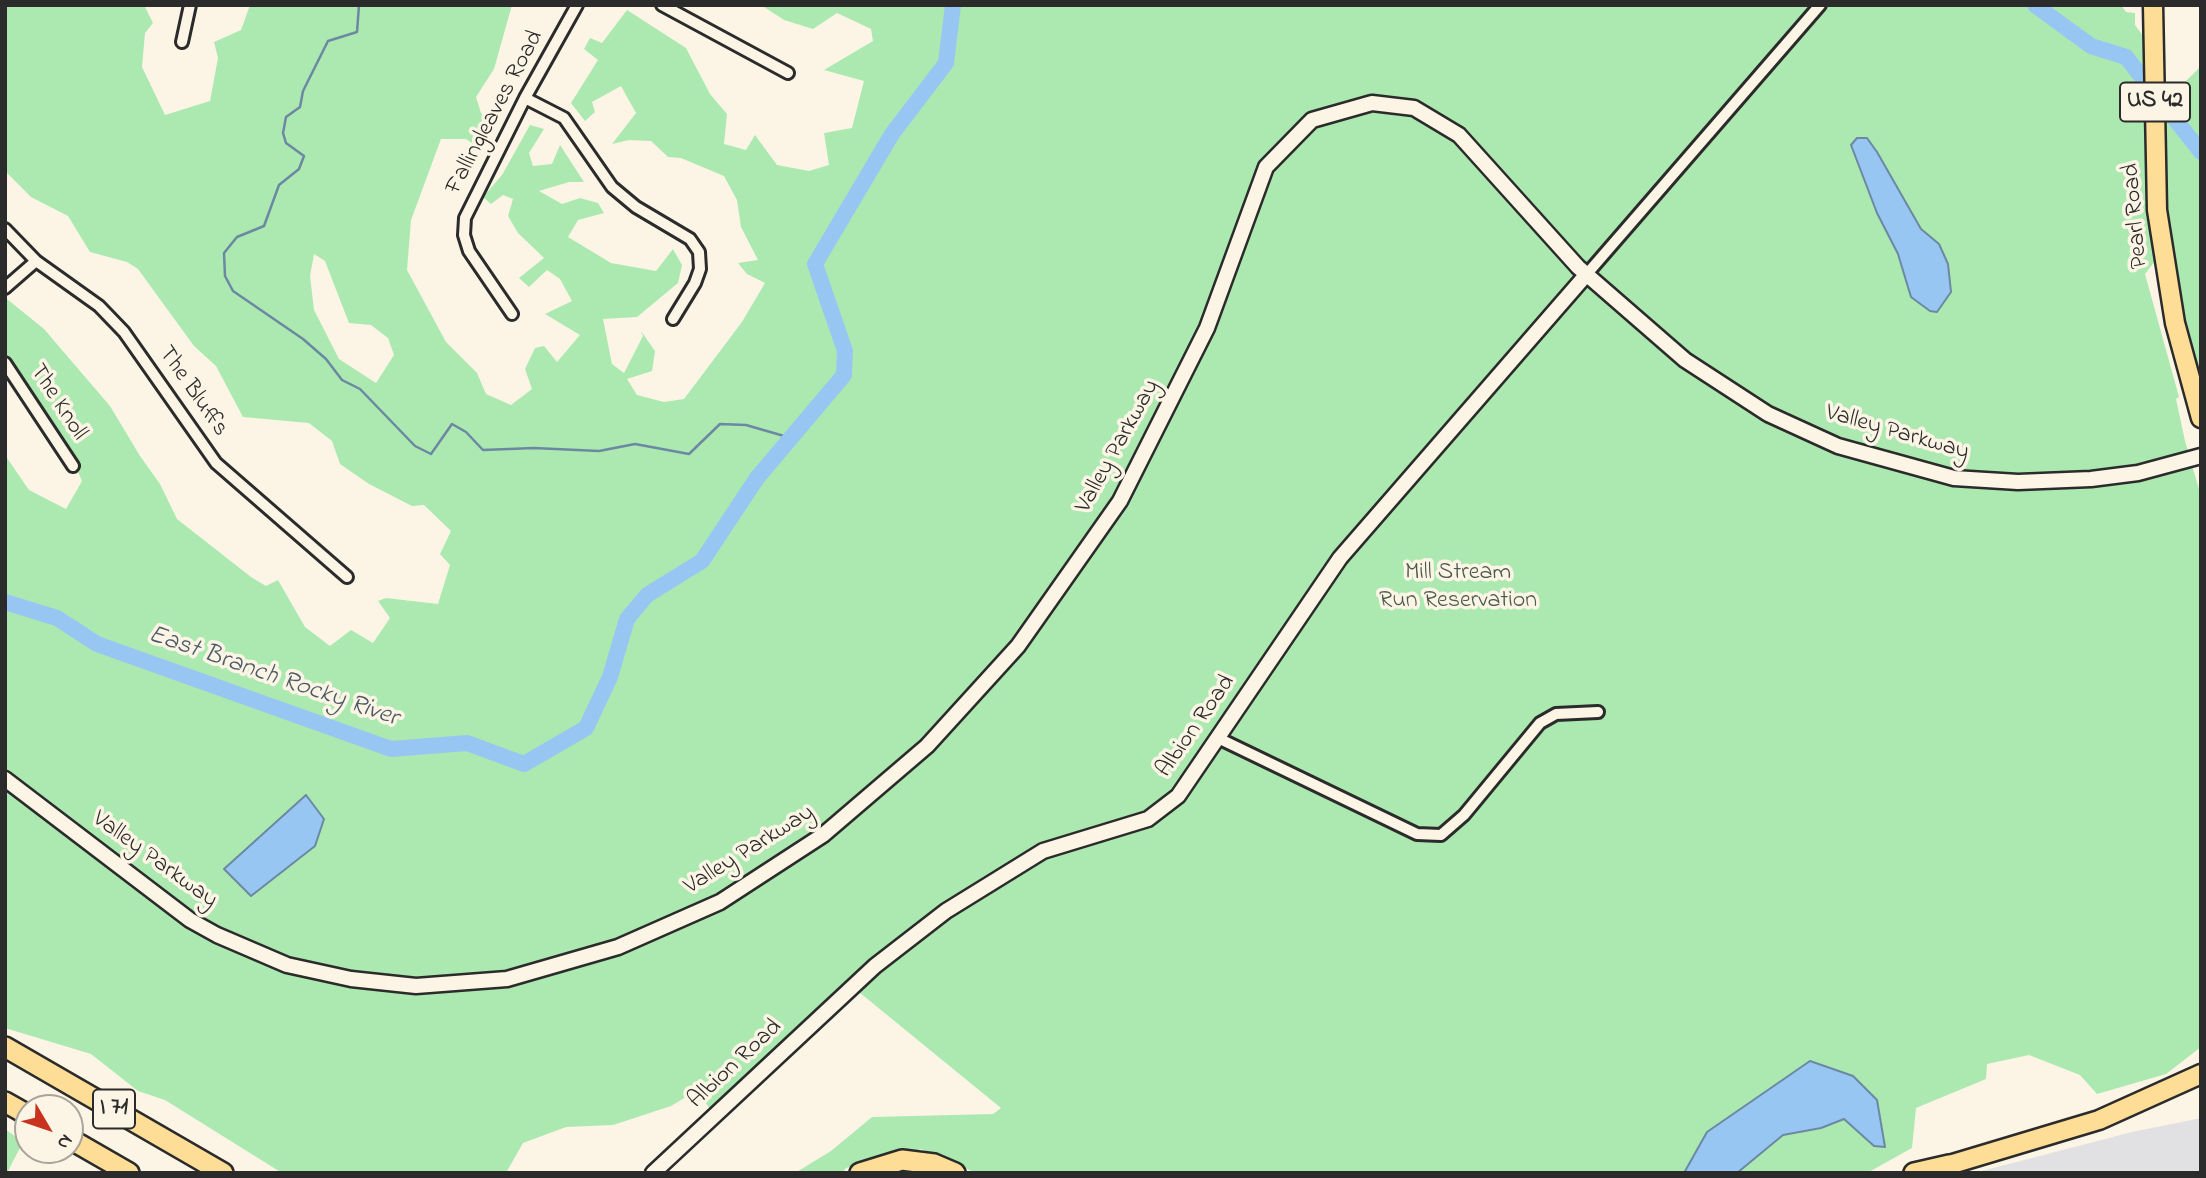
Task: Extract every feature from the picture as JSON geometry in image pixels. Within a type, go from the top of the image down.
[{"type":"highway","name":"I 71","points":[[5,1047],[223,1173]]},
{"type":"highway","name":"I 71","points":[[84,1147],[129,1173]]},
{"type":"highway","points":[[860,1173],[902,1160],[934,1164],[955,1173]]},
{"type":"highway","points":[[883,1173],[916,1168],[934,1173]]},
{"type":"highway","points":[[1914,1173],[1941,1169]]},
{"type":"main road","name":"Pearl Road","points":[[2153,5],[2157,210],[2175,324],[2201,418]]},
{"type":"main road","points":[[1941,1169],[2099,1120],[2201,1074]]},
{"type":"street","points":[[182,42],[190,5]]},
{"type":"street","name":"Fallingleaves Road","points":[[512,314],[469,251],[464,235],[465,218],[525,98],[577,5]]},
{"type":"street","points":[[662,5],[788,74]]},
{"type":"street","points":[[1586,275],[1820,5]]},
{"type":"street","points":[[525,98],[564,118],[612,187],[636,207],[690,240],[699,252],[700,269],[695,283],[673,319]]},
{"type":"street","name":"Valley Parkway","points":[[5,779],[190,920],[217,935],[287,965],[351,979],[416,986],[507,979],[618,947],[720,902],[823,835],[927,746],[1018,646],[1120,501],[1207,328],[1266,167],[1312,120],[1372,103],[1415,108],[1459,135],[1586,275],[1685,360],[1768,414],[1838,446],[1954,478],[2018,482],[2091,479],[2138,473],[2201,456]]},
{"type":"street","name":"The Bluffs","points":[[5,229],[36,261],[99,306],[124,332],[216,463],[347,577]]},
{"type":"street","points":[[5,288],[36,261]]},
{"type":"street","name":"Albion Road","points":[[653,1173],[875,966],[946,911],[1043,851],[1148,819],[1178,796],[1340,558],[1586,275]]},
{"type":"street","name":"The Knoll","points":[[5,363],[73,466]]},
{"type":"street","points":[[1218,738],[1417,834],[1441,835],[1464,815],[1539,723],[1556,714],[1598,712]]},
{"type":"shaded area","points":[[2201,1118],[2201,1173],[1974,1173],[2132,1132]]},
{"type":"green space","name":"Mill Stream Run Reservation","points":[[5,5],[144,5],[153,23],[145,33],[142,67],[165,115],[210,101],[218,58],[214,42],[241,30],[250,5],[512,5],[494,69],[476,97],[481,113],[495,126],[482,150],[466,139],[441,139],[411,220],[407,270],[446,342],[477,373],[486,394],[511,405],[532,389],[525,369],[535,348],[544,346],[557,362],[580,335],[545,314],[572,301],[560,279],[547,270],[529,287],[519,278],[544,258],[518,233],[508,216],[513,199],[503,195],[491,204],[483,197],[502,175],[530,125],[544,129],[529,153],[533,166],[552,164],[560,145],[584,182],[569,182],[539,191],[562,204],[580,198],[598,203],[604,213],[578,220],[568,237],[611,263],[656,271],[673,249],[682,265],[678,283],[637,317],[603,319],[612,364],[624,373],[643,336],[641,331],[655,351],[652,371],[627,379],[637,395],[664,402],[684,399],[742,322],[765,283],[747,274],[738,263],[758,260],[741,227],[737,200],[724,176],[681,158],[668,157],[651,141],[629,140],[612,144],[636,113],[621,86],[592,102],[595,112],[585,121],[571,103],[598,60],[584,49],[590,38],[602,43],[627,10],[686,48],[710,94],[727,114],[724,144],[746,150],[755,135],[777,165],[809,171],[829,165],[824,133],[852,128],[864,81],[824,70],[873,41],[871,29],[837,13],[813,29],[784,20],[761,5],[2121,5],[2126,12],[2135,13],[2135,25],[2143,36],[2143,58],[2157,69],[2157,87],[2181,86],[2201,66],[2201,383],[2179,319],[2162,252],[2145,274],[2179,397],[2176,399],[2185,441],[2201,496],[2201,1047],[2166,1074],[2097,1094],[2080,1075],[2029,1055],[1987,1064],[1986,1079],[1916,1108],[1912,1148],[1867,1173],[976,1173],[921,1149],[846,1168],[842,1173],[795,1173],[831,1151],[872,1117],[993,1114],[1001,1108],[854,988],[716,1116],[696,1091],[671,1106],[613,1125],[566,1127],[523,1143],[506,1173],[282,1173],[165,1100],[138,1091],[91,1054],[5,1028],[5,455],[29,490],[66,509],[82,481],[69,451],[5,355],[5,301],[7,299],[44,329],[110,406],[160,484],[177,519],[251,577],[266,586],[278,580],[305,627],[330,646],[351,630],[373,643],[390,618],[378,601],[386,598],[438,604],[450,565],[440,554],[451,531],[424,505],[412,506],[369,484],[340,464],[332,441],[309,423],[243,417],[216,366],[194,346],[138,269],[127,262],[90,252],[68,216],[31,197],[5,171]],"holes":[[[314,254],[325,261],[349,323],[371,325],[388,338],[394,355],[376,383],[339,359],[314,310],[310,276]]]},
{"type":"green space","points":[[5,1129],[14,1136],[14,1159],[5,1173]]},
{"type":"water","points":[[1857,138],[1867,138],[1921,229],[1939,244],[1948,264],[1951,292],[1937,312],[1930,311],[1911,297],[1898,254],[1877,213],[1851,145]]},
{"type":"water","points":[[306,795],[324,819],[315,846],[251,896],[224,869]]},
{"type":"water","points":[[1810,1061],[1853,1076],[1877,1100],[1885,1147],[1874,1146],[1844,1119],[1821,1128],[1783,1135],[1737,1173],[1684,1173],[1707,1132]]},
{"type":"waterway","points":[[359,5],[357,32],[328,41],[303,91],[300,107],[286,117],[283,133],[286,143],[304,156],[299,169],[279,185],[264,226],[237,237],[224,253],[225,276],[233,291],[303,339],[326,359],[342,380],[360,389],[415,446],[431,454],[452,424],[466,432],[483,450],[534,448],[599,451],[635,444],[689,454],[720,424],[746,425],[791,438]]},
{"type":"waterway","name":"East Branch Rocky River","points":[[5,602],[57,618],[97,644],[391,749],[467,743],[524,764],[586,728],[610,677],[627,619],[647,595],[702,561],[757,478],[844,375],[845,351],[815,264],[892,134],[946,63],[953,5]]},
{"type":"waterway","name":"East Branch Rocky River","points":[[2035,5],[2091,46],[2126,57],[2201,152]]}]
